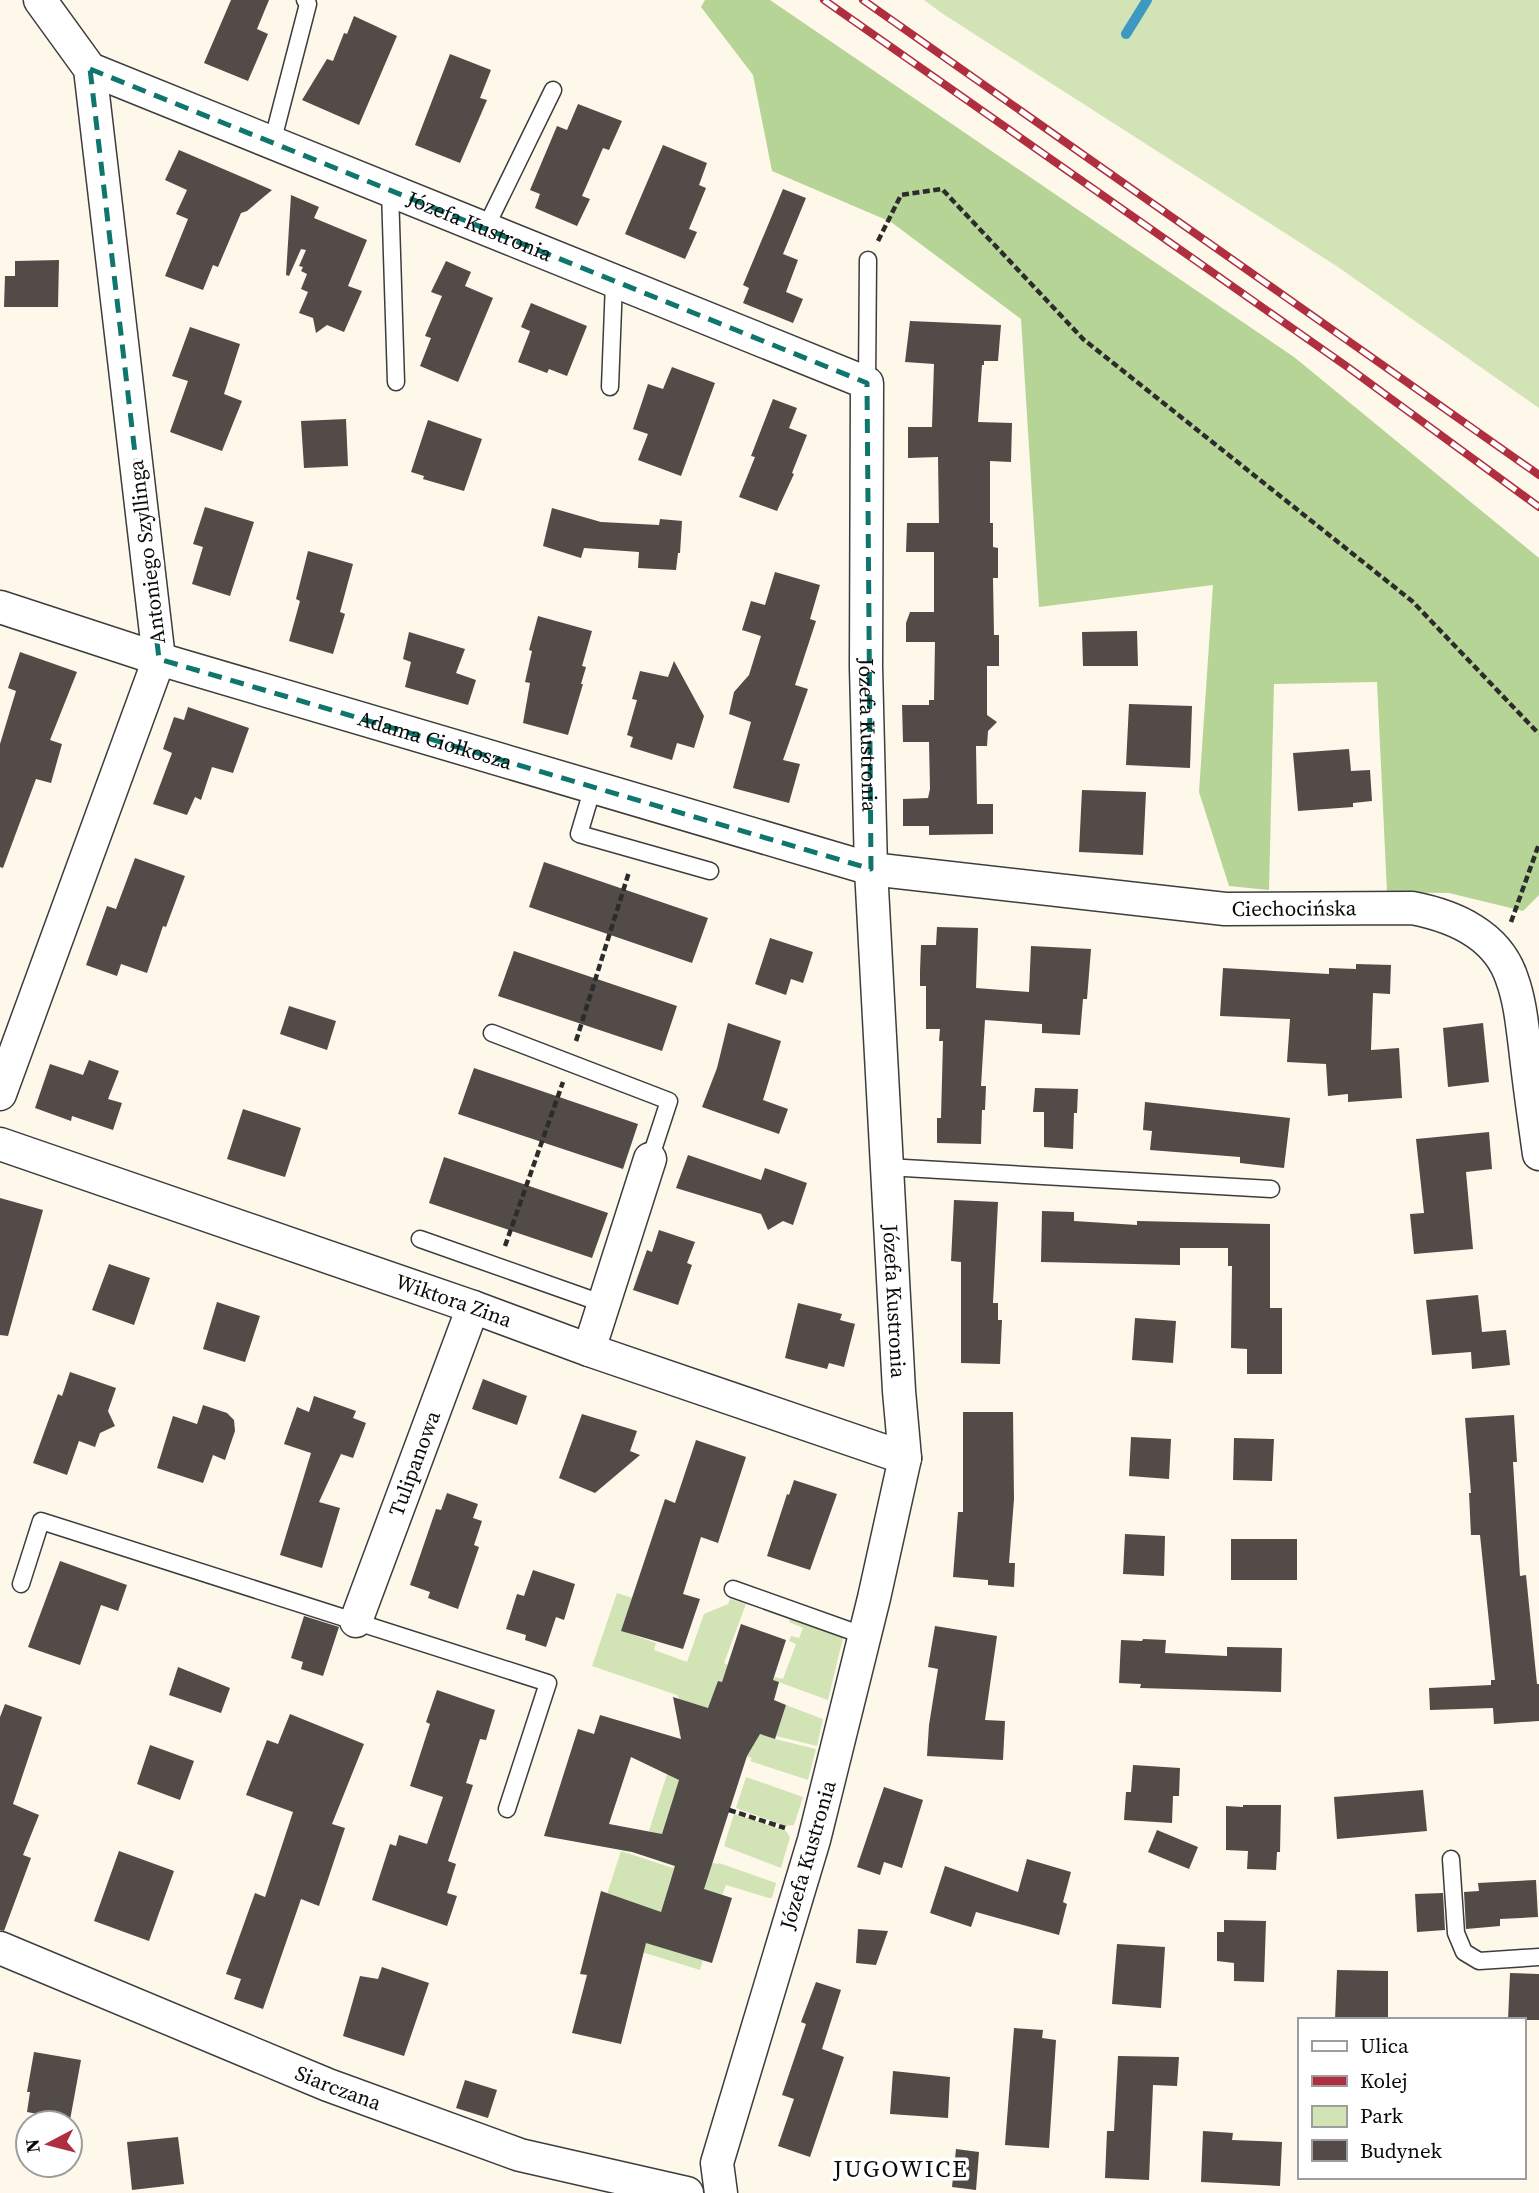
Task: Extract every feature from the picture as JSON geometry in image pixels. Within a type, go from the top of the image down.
[{"type":"street","name":"Antoniego Szyllinga","points":[[0,1094],[159,659],[90,69],[40,0]]},
{"type":"street","name":"Józefa Kustronia","points":[[90,69],[867,383],[866,667],[871,869],[899,1391],[905,1458],[865,1636],[814,1840],[717,2163],[721,2193]]},
{"type":"street","name":"Adama Ciołkosza","points":[[0,607],[159,659],[871,869]]},
{"type":"street","name":"Ciechocińska","points":[[871,869],[1225,909],[1412,908],[1435,912],[1458,921],[1481,935],[1500,954],[1512,976],[1519,1005],[1539,1154]]},
{"type":"street","name":"Wiktora Zina","points":[[0,1144],[905,1458]]},
{"type":"street","points":[[589,1350],[650,1159]]},
{"type":"street","name":"Tulipanowa","points":[[356,1621],[473,1307]]},
{"type":"street","name":"Siarczana","points":[[0,1948],[328,2085],[520,2155],[687,2193]]},
{"type":"lane","points":[[272,143],[308,4],[304,0]]},
{"type":"lane","points":[[485,229],[553,90]]},
{"type":"lane","points":[[390,191],[396,382]]},
{"type":"lane","name":"Józefa Kustronia","points":[[867,383],[869,260]]},
{"type":"lane","points":[[610,387],[614,282]]},
{"type":"lane","points":[[593,787],[579,834],[710,872]]},
{"type":"lane","points":[[492,1033],[669,1101],[650,1159]]},
{"type":"lane","points":[[887,1167],[1271,1189]]},
{"type":"lane","points":[[420,1238],[604,1304]]},
{"type":"lane","points":[[21,1584],[41,1521],[548,1683],[508,1809]]},
{"type":"lane","points":[[733,1589],[865,1636]]},
{"type":"lane","points":[[1451,1859],[1456,1933],[1464,1952],[1479,1961],[1539,1957]]},
{"type":"path","points":[[869,260],[901,195],[942,189],[1083,339],[1412,601],[1539,734]]},
{"type":"path","points":[[1500,954],[1539,844]]},
{"type":"path","points":[[729,1810],[786,1829]]},
{"type":"highlighted area","points":[[90,69],[867,383],[871,869],[159,659]]},
{"type":"green space","points":[[705,0],[770,0],[1294,357],[1539,558],[1539,895],[1523,911],[1449,893],[1387,892],[1377,682],[1274,684],[1269,890],[1229,886],[1199,792],[1213,585],[1039,607],[1021,319],[891,222],[772,171],[753,75],[701,7]]},
{"type":"green space","points":[[924,0],[1539,0],[1539,408],[1338,267]]},
{"type":"green space","points":[[617,1593],[633,1598],[622,1631],[656,1643],[654,1650],[687,1662],[704,1614],[728,1604],[730,1599],[746,1604],[724,1663],[728,1665],[722,1682],[718,1681],[710,1717],[775,1739],[816,1749],[808,1780],[750,1761],[752,1758],[679,1735],[683,1710],[677,1695],[592,1666]]},
{"type":"green space","points":[[790,1619],[843,1638],[828,1700],[773,1680],[774,1677],[783,1679],[796,1644],[789,1641],[791,1636],[799,1638],[803,1628],[789,1622]]},
{"type":"green space","points":[[786,1705],[823,1719],[817,1746],[776,1736]]},
{"type":"green space","points":[[685,1762],[666,1837],[649,1831],[667,1774]]},
{"type":"green space","points":[[746,1777],[803,1797],[794,1825],[785,1826],[736,1808]]},
{"type":"green space","points":[[734,1814],[786,1831],[790,1837],[781,1868],[724,1846]]},
{"type":"green space","points":[[621,1851],[673,1868],[674,1866],[659,1861],[660,1859],[711,1865],[719,1863],[776,1883],[772,1898],[769,1898],[726,1885],[722,1895],[671,1879],[651,1944],[703,1960],[700,1970],[593,1937]]},
{"type":"building","points":[[231,0],[269,0],[257,29],[268,34],[248,81],[204,63]]},
{"type":"building","points":[[354,16],[397,36],[359,125],[302,100],[327,59],[333,61]]},
{"type":"building","points":[[450,54],[491,70],[480,98],[487,100],[460,163],[415,145]]},
{"type":"building","points":[[578,104],[622,121],[609,150],[603,148],[582,196],[590,199],[577,226],[535,208],[540,194],[530,190],[557,126],[567,130]]},
{"type":"building","points":[[663,145],[707,163],[699,185],[706,188],[689,229],[697,232],[685,259],[625,234]]},
{"type":"building","points":[[179,150],[272,190],[241,213],[218,267],[213,265],[203,290],[165,276],[188,219],[176,214],[187,190],[165,180]]},
{"type":"building","points":[[783,189],[806,198],[783,254],[798,260],[786,292],[803,299],[793,323],[743,303],[749,288],[743,285]]},
{"type":"building","points":[[291,195],[319,207],[314,218],[367,240],[348,286],[362,291],[344,332],[327,325],[316,333],[313,318],[299,313],[308,292],[301,289],[307,274],[301,271],[303,267],[299,266],[306,250],[301,249],[289,276],[286,275]]},
{"type":"building","points":[[59,260],[58,307],[4,307],[5,276],[15,276],[15,261]]},
{"type":"building","points":[[446,261],[471,272],[465,286],[493,298],[458,382],[420,366],[431,338],[425,336],[442,296],[431,292]]},
{"type":"building","points":[[531,303],[587,326],[567,376],[549,369],[547,373],[518,362],[530,331],[521,327]]},
{"type":"building","points":[[910,321],[1001,325],[998,361],[984,361],[982,365],[978,422],[1012,423],[1011,462],[990,461],[990,523],[993,523],[993,547],[998,548],[998,578],[993,578],[994,635],[999,635],[999,666],[987,666],[987,715],[997,722],[988,731],[987,746],[976,746],[977,804],[993,804],[993,834],[929,835],[929,826],[903,826],[903,799],[928,798],[930,789],[929,742],[903,742],[902,705],[929,705],[929,700],[934,700],[935,642],[906,642],[906,623],[910,612],[934,612],[934,552],[906,552],[907,523],[939,523],[938,457],[908,458],[908,427],[932,427],[934,364],[905,362]]},
{"type":"building","points":[[190,327],[240,344],[224,394],[242,401],[222,451],[170,432],[188,381],[172,376]]},
{"type":"building","points":[[672,367],[715,383],[681,476],[638,460],[648,434],[633,429],[648,384],[663,389]]},
{"type":"building","points":[[773,399],[797,408],[789,428],[807,435],[792,473],[794,474],[777,511],[739,497],[755,457],[751,456]]},
{"type":"building","points":[[346,419],[348,466],[304,468],[301,421]]},
{"type":"building","points":[[428,420],[482,439],[464,491],[423,479],[424,476],[411,472]]},
{"type":"building","points":[[205,507],[254,522],[230,596],[192,584],[203,547],[193,544]]},
{"type":"building","points":[[552,508],[601,522],[659,525],[660,519],[682,521],[676,570],[638,568],[639,552],[584,548],[581,558],[543,546]]},
{"type":"building","points":[[308,551],[353,564],[340,612],[345,614],[333,654],[289,641],[300,601],[296,599]]},
{"type":"building","points":[[775,572],[820,585],[810,619],[816,621],[795,685],[808,689],[783,760],[800,764],[789,803],[733,788],[751,722],[729,714],[734,692],[749,675],[761,636],[742,630],[751,601],[765,605]]},
{"type":"building","points":[[538,616],[592,631],[582,666],[586,667],[583,684],[568,735],[523,723],[530,683],[525,682],[532,651],[529,650]]},
{"type":"building","points":[[1137,631],[1138,666],[1083,666],[1082,632]]},
{"type":"building","points":[[409,632],[465,649],[456,673],[476,680],[468,705],[405,687],[411,662],[403,659]]},
{"type":"building","points":[[20,652],[77,672],[50,740],[62,744],[51,783],[36,779],[3,868],[0,867],[0,744],[16,691],[8,688]]},
{"type":"building","points":[[674,661],[704,716],[694,748],[677,743],[672,760],[630,747],[633,737],[627,735],[637,700],[632,699],[640,671],[668,677]]},
{"type":"building","points":[[1129,704],[1192,706],[1190,768],[1126,765]]},
{"type":"building","points":[[188,707],[249,728],[233,773],[212,767],[201,800],[195,797],[187,815],[153,804],[172,753],[163,749],[174,717],[184,720]]},
{"type":"building","points":[[1349,749],[1351,771],[1370,770],[1372,801],[1353,803],[1353,807],[1298,811],[1293,753]]},
{"type":"building","points":[[1082,790],[1146,792],[1143,855],[1079,852]]},
{"type":"building","points":[[135,858],[185,876],[166,927],[163,926],[147,973],[121,964],[117,976],[86,965],[107,906],[116,909]]},
{"type":"building","points":[[544,862],[708,918],[692,963],[529,907]]},
{"type":"building","points":[[937,927],[978,928],[976,988],[1029,992],[1031,946],[1091,949],[1087,999],[1083,999],[1080,1035],[1042,1033],[1042,1024],[985,1020],[981,1086],[986,1086],[981,1144],[937,1143],[937,1118],[941,1118],[943,1041],[939,1041],[940,1029],[926,1029],[926,986],[920,986],[920,971],[921,945],[936,945]]},
{"type":"building","points":[[770,938],[813,952],[803,983],[791,979],[786,995],[755,984]]},
{"type":"building","points":[[514,951],[677,1006],[662,1051],[498,996]]},
{"type":"building","points":[[1356,964],[1391,965],[1390,994],[1373,993],[1371,1050],[1399,1048],[1402,1098],[1348,1102],[1348,1094],[1328,1096],[1326,1064],[1287,1062],[1290,1019],[1220,1016],[1223,968],[1329,974],[1329,968],[1356,969]]},
{"type":"building","points":[[289,1006],[336,1021],[327,1050],[280,1034]]},
{"type":"building","points":[[728,1023],[781,1041],[763,1100],[788,1109],[779,1134],[702,1107],[717,1068]]},
{"type":"building","points":[[1483,1023],[1489,1082],[1448,1087],[1443,1028]]},
{"type":"building","points":[[89,1060],[119,1071],[108,1099],[122,1103],[113,1130],[72,1116],[71,1121],[35,1108],[50,1064],[83,1075]]},
{"type":"building","points":[[474,1068],[638,1124],[623,1169],[458,1114]]},
{"type":"building","points":[[1035,1088],[1078,1089],[1073,1149],[1044,1147],[1044,1112],[1033,1112]]},
{"type":"building","points":[[1145,1102],[1290,1118],[1284,1168],[1240,1163],[1240,1157],[1150,1150],[1152,1131],[1143,1130]]},
{"type":"building","points":[[243,1109],[301,1128],[285,1177],[227,1159]]},
{"type":"building","points":[[1489,1132],[1492,1169],[1466,1172],[1473,1249],[1414,1254],[1410,1214],[1424,1213],[1416,1139]]},
{"type":"building","points":[[688,1155],[761,1180],[765,1168],[807,1183],[793,1225],[783,1221],[768,1230],[761,1214],[676,1188]]},
{"type":"building","points":[[444,1157],[608,1213],[592,1258],[429,1203]]},
{"type":"building","points":[[0,1198],[43,1210],[8,1336],[0,1335]]},
{"type":"building","points":[[954,1200],[998,1202],[993,1303],[998,1303],[998,1320],[1002,1320],[1000,1364],[961,1363],[961,1262],[951,1261]]},
{"type":"building","points":[[1042,1211],[1074,1212],[1074,1221],[1137,1225],[1137,1221],[1270,1224],[1270,1308],[1282,1308],[1282,1374],[1247,1374],[1247,1349],[1231,1348],[1232,1266],[1228,1266],[1228,1248],[1180,1248],[1180,1265],[1041,1262]]},
{"type":"building","points":[[659,1230],[695,1242],[687,1263],[692,1265],[678,1305],[633,1290],[647,1250],[652,1252]]},
{"type":"building","points":[[109,1264],[150,1278],[134,1325],[92,1310]]},
{"type":"building","points":[[1478,1295],[1482,1332],[1506,1330],[1510,1365],[1472,1369],[1471,1352],[1432,1355],[1426,1300]]},
{"type":"building","points":[[217,1302],[260,1316],[245,1362],[203,1349]]},
{"type":"building","points":[[798,1303],[842,1314],[840,1320],[855,1324],[844,1367],[829,1363],[827,1369],[785,1358]]},
{"type":"building","points":[[1135,1318],[1176,1321],[1173,1363],[1132,1360]]},
{"type":"building","points":[[70,1372],[116,1388],[108,1411],[115,1426],[100,1433],[95,1447],[79,1441],[67,1475],[33,1463],[58,1394],[62,1396]]},
{"type":"building","points":[[483,1379],[527,1396],[517,1425],[472,1409]]},
{"type":"building","points":[[314,1396],[356,1411],[353,1418],[366,1423],[353,1458],[341,1454],[319,1502],[340,1508],[322,1568],[280,1555],[311,1453],[284,1444],[297,1407],[309,1412]]},
{"type":"building","points":[[203,1405],[227,1413],[234,1420],[235,1431],[225,1460],[213,1455],[203,1483],[157,1468],[173,1416],[197,1424]]},
{"type":"building","points":[[963,1412],[1013,1412],[1014,1499],[1009,1563],[1015,1563],[1014,1587],[988,1585],[988,1580],[953,1577],[958,1512],[963,1512]]},
{"type":"building","points":[[582,1414],[637,1431],[630,1451],[640,1455],[595,1493],[559,1478]]},
{"type":"building","points":[[1514,1415],[1517,1462],[1513,1462],[1520,1576],[1526,1575],[1539,1684],[1539,1721],[1494,1724],[1493,1708],[1430,1710],[1429,1688],[1491,1685],[1491,1680],[1495,1680],[1480,1535],[1471,1535],[1471,1493],[1465,1418]]},
{"type":"building","points":[[1131,1437],[1171,1439],[1169,1479],[1129,1476]]},
{"type":"building","points":[[1234,1438],[1274,1439],[1272,1481],[1233,1480]]},
{"type":"building","points":[[696,1440],[746,1457],[718,1543],[701,1537],[683,1594],[700,1599],[683,1649],[621,1631],[665,1499],[675,1503]]},
{"type":"building","points":[[794,1480],[837,1494],[810,1570],[767,1556]]},
{"type":"building","points":[[447,1493],[478,1504],[473,1518],[482,1521],[474,1545],[479,1547],[458,1609],[428,1598],[430,1592],[410,1585],[436,1509],[441,1510]]},
{"type":"building","points":[[1125,1534],[1165,1536],[1164,1576],[1123,1574]]},
{"type":"building","points":[[1231,1539],[1297,1539],[1297,1580],[1231,1580]]},
{"type":"building","points":[[60,1561],[127,1585],[118,1611],[101,1605],[80,1665],[28,1647]]},
{"type":"building","points":[[533,1570],[575,1584],[564,1620],[556,1617],[546,1647],[525,1640],[526,1635],[506,1629],[517,1594],[524,1596]]},
{"type":"building","points":[[304,1616],[339,1627],[323,1676],[301,1669],[303,1662],[291,1658]]},
{"type":"building","points":[[741,1624],[786,1640],[773,1680],[779,1682],[774,1700],[786,1705],[775,1739],[760,1734],[747,1756],[704,1889],[732,1898],[712,1963],[646,1943],[621,2044],[572,2033],[587,1975],[580,1974],[601,1891],[661,1912],[675,1866],[632,1852],[544,1836],[578,1729],[594,1734],[600,1715],[681,1739],[673,1697],[708,1708],[718,1681],[722,1682]],"holes":[[[631,1757],[679,1780],[662,1834],[609,1824]]]},
{"type":"building","points":[[935,1626],[997,1636],[985,1720],[1005,1721],[1003,1760],[927,1756],[938,1669],[928,1667]]},
{"type":"building","points":[[1121,1640],[1166,1640],[1165,1653],[1227,1656],[1227,1647],[1282,1648],[1281,1692],[1140,1688],[1141,1684],[1119,1683]]},
{"type":"building","points":[[178,1667],[230,1688],[221,1713],[169,1695]]},
{"type":"building","points":[[437,1690],[495,1710],[486,1740],[480,1739],[466,1783],[473,1785],[448,1861],[456,1864],[447,1893],[457,1896],[447,1926],[372,1900],[390,1844],[396,1846],[399,1835],[427,1844],[443,1797],[410,1786],[430,1724],[426,1722]]},
{"type":"building","points":[[5,1704],[42,1717],[13,1804],[39,1815],[23,1855],[31,1858],[4,1931],[0,1930],[0,1717]]},
{"type":"building","points":[[290,1714],[364,1744],[332,1824],[345,1828],[319,1906],[301,1899],[263,2009],[234,1999],[241,1979],[226,1974],[255,1893],[265,1897],[293,1812],[246,1795],[267,1740],[278,1744]]},
{"type":"building","points":[[150,1745],[194,1761],[180,1800],[137,1784]]},
{"type":"building","points":[[1133,1765],[1180,1768],[1179,1796],[1173,1796],[1172,1823],[1124,1820],[1126,1792],[1131,1792]]},
{"type":"building","points":[[884,1787],[923,1800],[902,1868],[884,1862],[880,1875],[857,1867]]},
{"type":"building","points":[[1423,1790],[1427,1831],[1337,1839],[1334,1797]]},
{"type":"building","points":[[1281,1805],[1280,1852],[1277,1852],[1276,1870],[1247,1869],[1248,1851],[1226,1850],[1226,1806]]},
{"type":"building","points":[[1157,1830],[1198,1847],[1189,1869],[1148,1852]]},
{"type":"building","points":[[119,1851],[174,1871],[149,1941],[94,1921]]},
{"type":"building","points":[[1027,1859],[1071,1872],[1063,1902],[1067,1904],[1059,1935],[976,1912],[971,1927],[930,1913],[945,1866],[1018,1892]]},
{"type":"building","points":[[1536,1880],[1538,1917],[1500,1919],[1500,1926],[1466,1929],[1464,1892],[1479,1891],[1478,1883]]},
{"type":"building","points":[[1443,1893],[1445,1930],[1417,1932],[1415,1894]]},
{"type":"building","points":[[1224,1920],[1266,1921],[1264,1982],[1234,1981],[1234,1963],[1217,1961],[1217,1932],[1224,1932]]},
{"type":"building","points":[[858,1929],[888,1931],[876,1965],[856,1963]]},
{"type":"building","points":[[1117,1944],[1165,1947],[1161,2008],[1112,2004]]},
{"type":"building","points":[[382,1967],[429,1983],[404,2056],[343,2036],[360,1976],[378,1979]]},
{"type":"building","points":[[1337,1970],[1388,1971],[1388,2018],[1335,2018]]},
{"type":"building","points":[[1510,1973],[1539,1974],[1539,2020],[1508,2018]]},
{"type":"building","points":[[816,1982],[841,1990],[822,2049],[844,2057],[810,2157],[778,2146],[794,2099],[782,2095],[806,2024],[801,2022]]},
{"type":"building","points":[[1014,2028],[1043,2030],[1042,2038],[1056,2040],[1049,2148],[1005,2145]]},
{"type":"building","points":[[34,2052],[81,2060],[72,2109],[27,2109],[30,2092],[27,2092]]},
{"type":"building","points":[[1118,2056],[1179,2057],[1177,2086],[1153,2085],[1149,2180],[1105,2178],[1107,2131],[1114,2131]]},
{"type":"building","points":[[893,2071],[950,2077],[948,2118],[890,2114]]},
{"type":"building","points":[[465,2080],[497,2090],[488,2118],[456,2108]]},
{"type":"building","points":[[1203,2131],[1233,2133],[1232,2140],[1282,2142],[1280,2186],[1201,2182]]},
{"type":"building","points":[[178,2137],[184,2184],[132,2190],[127,2142]]},
{"type":"building","points":[[956,2149],[979,2152],[976,2190],[952,2187]]},
{"type":"waterway","points":[[1126,34],[1147,0]]},
{"type":"railway","points":[[824,0],[1349,368],[1539,507]]},
{"type":"railway","points":[[863,0],[1539,475]]},
{"type":"district","name":"JUGOWICE","points":[[901,2169]]}]
